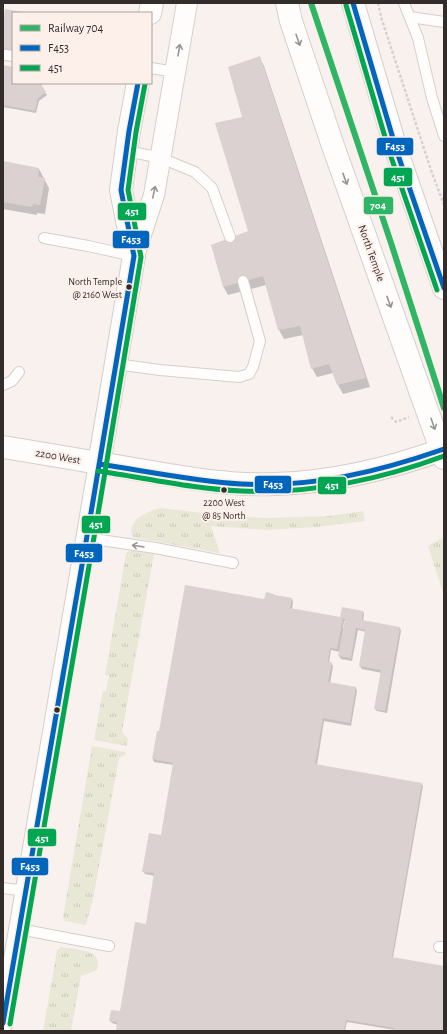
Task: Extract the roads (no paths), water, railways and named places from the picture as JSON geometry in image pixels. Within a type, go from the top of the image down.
[{"type":"street","points":[[3,1023],[134,256],[154,195],[187,3]]},
{"type":"street","name":"North Temple","points":[[287,3],[332,143],[443,452]]},
{"type":"street","points":[[353,3],[397,152],[444,288]]},
{"type":"street","points":[[134,256],[121,190],[138,84]]},
{"type":"street","name":"2200 West","points":[[3,447],[182,478],[243,484],[313,482],[352,476],[443,452]]},
{"type":"lane","points":[[404,3],[418,38],[432,98],[444,136]]},
{"type":"lane","points":[[410,16],[444,22]]},
{"type":"lane","points":[[152,68],[175,72]]},
{"type":"lane","points":[[127,151],[161,158],[195,172],[212,188],[230,238]]},
{"type":"lane","points":[[44,238],[134,256]]},
{"type":"lane","points":[[116,364],[160,370],[239,377],[249,374],[253,367],[260,341],[243,281]]},
{"type":"lane","points":[[3,385],[12,381],[19,372]]},
{"type":"lane","points":[[87,538],[155,548],[233,563]]},
{"type":"lane","points":[[3,888],[26,891]]},
{"type":"lane","points":[[19,929],[109,946]]},
{"type":"rail line","name":"704","points":[[311,3],[444,408]]},
{"type":"place","name":"North Temple @ 2160 West","points":[[129,287]]},
{"type":"place","name":"2200 West @ 85 North","points":[[224,490]]}]
